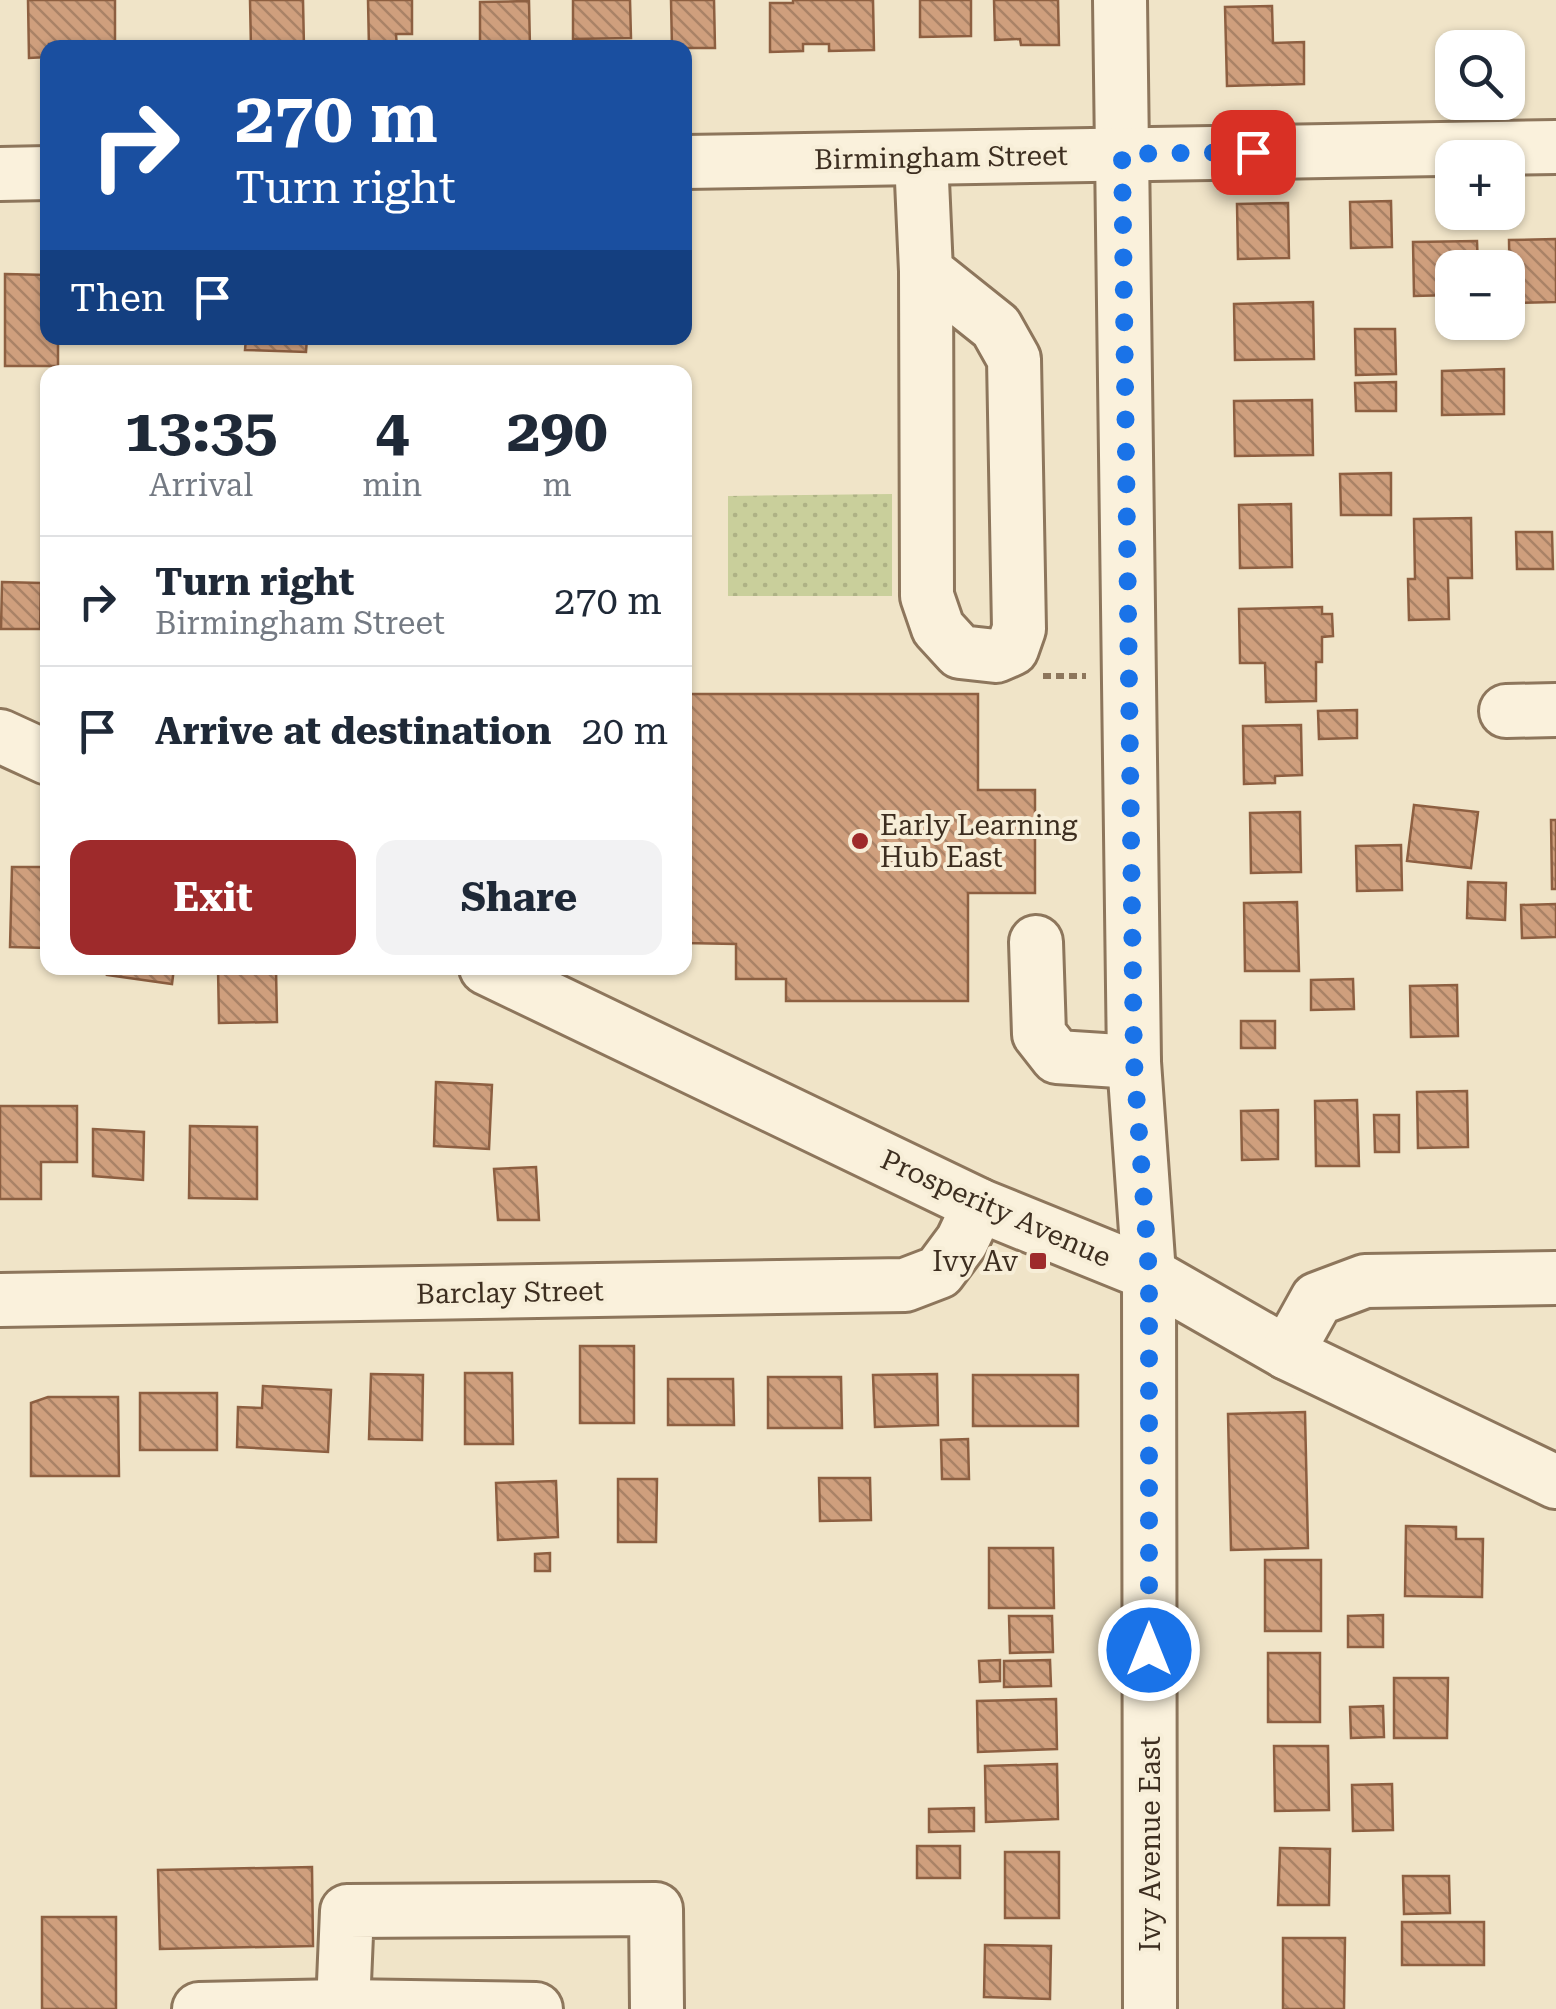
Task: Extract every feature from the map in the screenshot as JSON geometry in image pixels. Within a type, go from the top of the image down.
[{"type":"street","name":"Ivy Avenue East","points":[[1120,0],[1134,1062],[1149,1274],[1150,2009]]},
{"type":"street","name":"Birmingham Street","points":[[692,162],[1556,146]]},
{"type":"street","points":[[921,158],[926,271],[927,596],[938,628],[960,652],[996,656],[1012,648],[1019,630],[1014,360],[996,327],[926,271]]},
{"type":"street","points":[[0,174],[40,173]]},
{"type":"street","points":[[0,736],[40,754]]},
{"type":"street","points":[[1036,942],[1039,1034],[1057,1057],[1134,1062]]},
{"type":"street","name":"Prosperity Avenue","points":[[501,975],[979,1205],[1149,1274],[1287,1353],[1556,1482]]},
{"type":"street","name":"Barclay Street","points":[[0,1300],[905,1286],[939,1272],[962,1241],[979,1205]]},
{"type":"street","points":[[1287,1353],[1318,1299],[1365,1281],[1556,1278]]},
{"type":"street","points":[[343,2006],[347,1911],[656,1909],[657,2009]]},
{"type":"street","points":[[199,2009],[536,2009]]},
{"type":"green space","points":[[892,494],[892,596],[728,596],[728,496]]},
{"type":"building","points":[[28,0],[115,0],[115,40],[40,40],[40,57],[29,58]]},
{"type":"building","points":[[250,0],[303,0],[304,40],[251,40]]},
{"type":"building","points":[[368,0],[412,0],[412,34],[396,34],[396,40],[369,40]]},
{"type":"building","points":[[573,0],[630,0],[631,38],[573,39]]},
{"type":"building","points":[[671,0],[714,0],[715,48],[692,48],[692,40],[672,40]]},
{"type":"building","points":[[873,0],[874,50],[829,51],[829,44],[803,44],[803,51],[770,52],[770,3]]},
{"type":"building","points":[[920,0],[971,0],[971,36],[920,37]]},
{"type":"building","points":[[994,0],[1058,0],[1059,45],[995,40]]},
{"type":"building","points":[[529,1],[530,40],[480,40],[480,2]]},
{"type":"building","points":[[1272,6],[1273,43],[1304,42],[1304,84],[1227,86],[1225,7]]},
{"type":"building","points":[[1391,201],[1392,247],[1351,248],[1350,202]]},
{"type":"building","points":[[1288,203],[1289,258],[1238,259],[1237,204]]},
{"type":"building","points":[[1556,239],[1556,302],[1525,303],[1525,250],[1509,250],[1509,240]]},
{"type":"building","points":[[1477,241],[1477,250],[1435,250],[1435,295],[1414,296],[1413,242]]},
{"type":"building","points":[[5,274],[40,275],[40,345],[58,345],[58,365],[5,366]]},
{"type":"building","points":[[1313,302],[1314,359],[1235,360],[1234,304]]},
{"type":"building","points":[[1355,329],[1395,329],[1396,374],[1356,375]]},
{"type":"building","points":[[245,345],[306,345],[306,352],[245,350]]},
{"type":"building","points":[[1504,369],[1504,414],[1442,415],[1442,371]]},
{"type":"building","points":[[1396,382],[1396,411],[1356,411],[1355,383]]},
{"type":"building","points":[[1312,400],[1313,455],[1235,456],[1234,401]]},
{"type":"building","points":[[1391,473],[1391,515],[1341,515],[1340,474]]},
{"type":"building","points":[[1291,504],[1292,567],[1240,568],[1239,505]]},
{"type":"building","points":[[1471,518],[1472,578],[1448,578],[1449,619],[1409,620],[1408,579],[1415,579],[1414,519]]},
{"type":"building","points":[[1516,532],[1552,532],[1553,569],[1517,569]]},
{"type":"building","points":[[2,582],[40,583],[40,629],[1,629]]},
{"type":"building","points":[[1322,607],[1322,614],[1332,614],[1333,636],[1322,637],[1322,662],[1316,662],[1316,701],[1266,702],[1265,663],[1240,663],[1239,609]]},
{"type":"building","name":"Early Learning Hub East","points":[[692,694],[978,694],[978,790],[1035,790],[1035,893],[968,893],[968,1001],[786,1001],[786,979],[736,979],[736,944],[692,943]]},
{"type":"building","points":[[1357,710],[1357,738],[1319,739],[1318,711]]},
{"type":"building","points":[[1301,725],[1302,775],[1275,776],[1275,783],[1244,784],[1243,726]]},
{"type":"building","points":[[1414,805],[1478,812],[1471,868],[1407,861]]},
{"type":"building","points":[[1300,812],[1301,872],[1251,873],[1250,813]]},
{"type":"building","points":[[1551,820],[1556,820],[1556,889],[1552,889]]},
{"type":"building","points":[[1401,845],[1402,890],[1357,891],[1356,846]]},
{"type":"building","points":[[12,867],[40,867],[40,948],[10,947]]},
{"type":"building","points":[[1468,882],[1506,883],[1505,920],[1467,918]]},
{"type":"building","points":[[1297,902],[1299,971],[1245,971],[1244,903]]},
{"type":"building","points":[[1556,904],[1556,937],[1522,938],[1521,905]]},
{"type":"building","points":[[107,975],[173,975],[172,984]]},
{"type":"building","points":[[218,975],[276,975],[277,1022],[219,1023]]},
{"type":"building","points":[[1353,979],[1354,1009],[1311,1010],[1311,980]]},
{"type":"building","points":[[1457,985],[1458,1036],[1411,1037],[1410,986]]},
{"type":"building","points":[[1241,1021],[1275,1021],[1275,1048],[1241,1048]]},
{"type":"building","points":[[436,1082],[492,1085],[489,1149],[434,1146]]},
{"type":"building","points":[[1467,1091],[1468,1147],[1418,1148],[1417,1092]]},
{"type":"building","points":[[1357,1100],[1359,1166],[1316,1166],[1315,1101]]},
{"type":"building","points":[[0,1106],[77,1106],[77,1162],[41,1162],[41,1199],[0,1199]]},
{"type":"building","points":[[1278,1110],[1278,1159],[1242,1160],[1241,1111]]},
{"type":"building","points":[[1374,1115],[1399,1115],[1399,1152],[1375,1152]]},
{"type":"building","points":[[190,1126],[257,1127],[257,1199],[189,1198]]},
{"type":"building","points":[[93,1129],[144,1132],[143,1180],[93,1176]]},
{"type":"building","points":[[536,1167],[539,1220],[498,1220],[494,1169]]},
{"type":"building","points":[[580,1346],[634,1346],[634,1423],[580,1423]]},
{"type":"building","points":[[465,1373],[512,1373],[513,1444],[465,1444]]},
{"type":"building","points":[[371,1374],[423,1375],[422,1440],[369,1439]]},
{"type":"building","points":[[937,1374],[938,1425],[875,1427],[873,1375]]},
{"type":"building","points":[[973,1375],[1078,1375],[1078,1426],[973,1426]]},
{"type":"building","points":[[768,1377],[841,1377],[842,1428],[768,1428]]},
{"type":"building","points":[[668,1379],[733,1379],[734,1425],[668,1425]]},
{"type":"building","points":[[263,1386],[331,1390],[328,1452],[237,1447],[238,1407],[262,1408]]},
{"type":"building","points":[[140,1393],[217,1393],[217,1450],[140,1450]]},
{"type":"building","points":[[48,1397],[118,1397],[119,1476],[31,1476],[31,1403]]},
{"type":"building","points":[[1305,1412],[1308,1548],[1231,1550],[1228,1414]]},
{"type":"building","points":[[968,1439],[969,1479],[942,1479],[941,1440]]},
{"type":"building","points":[[819,1478],[870,1478],[871,1520],[820,1521]]},
{"type":"building","points":[[618,1479],[657,1479],[656,1542],[618,1542]]},
{"type":"building","points":[[556,1481],[558,1537],[498,1540],[496,1483]]},
{"type":"building","points":[[1406,1526],[1456,1527],[1456,1539],[1483,1539],[1482,1597],[1405,1596]]},
{"type":"building","points":[[989,1548],[1053,1548],[1054,1608],[989,1608]]},
{"type":"building","points":[[550,1553],[550,1571],[535,1571],[535,1554]]},
{"type":"building","points":[[1265,1560],[1321,1560],[1321,1631],[1265,1631]]},
{"type":"building","points":[[1383,1615],[1383,1647],[1348,1647],[1348,1616]]},
{"type":"building","points":[[1009,1616],[1052,1616],[1053,1652],[1010,1653]]},
{"type":"building","points":[[1268,1653],[1320,1653],[1320,1722],[1268,1722]]},
{"type":"building","points":[[1000,1660],[1000,1681],[980,1682],[979,1661]]},
{"type":"building","points":[[1050,1660],[1051,1686],[1004,1687],[1004,1661]]},
{"type":"building","points":[[1394,1678],[1448,1678],[1447,1738],[1394,1738]]},
{"type":"building","points":[[1056,1699],[1057,1749],[978,1752],[977,1701]]},
{"type":"building","points":[[1383,1706],[1384,1737],[1351,1738],[1350,1707]]},
{"type":"building","points":[[1274,1746],[1328,1746],[1329,1810],[1275,1811]]},
{"type":"building","points":[[1057,1764],[1058,1819],[986,1822],[985,1766]]},
{"type":"building","points":[[1392,1784],[1393,1830],[1353,1831],[1352,1785]]},
{"type":"building","points":[[974,1808],[974,1831],[929,1832],[929,1809]]},
{"type":"building","points":[[917,1846],[960,1846],[960,1878],[917,1878]]},
{"type":"building","points":[[1280,1848],[1330,1849],[1329,1905],[1278,1905]]},
{"type":"building","points":[[1005,1852],[1059,1852],[1059,1918],[1005,1918]]},
{"type":"building","points":[[312,1867],[313,1946],[160,1949],[158,1870]]},
{"type":"building","points":[[1403,1876],[1449,1876],[1450,1913],[1404,1914]]},
{"type":"building","points":[[42,1917],[116,1917],[116,2009],[42,2009]]},
{"type":"building","points":[[1402,1922],[1484,1922],[1484,1965],[1402,1965]]},
{"type":"building","points":[[1283,1938],[1345,1938],[1344,2009],[1283,2009]]},
{"type":"building","points":[[985,1945],[1051,1946],[1050,1999],[984,1997]]},
{"type":"place","name":"Early Learning Hub East","points":[[860,841]]},
{"type":"place","name":"Ivy Av","points":[[1038,1261]]},
{"type":"route","points":[[1149,1650],[1149,1274],[1134,1062],[1122,154],[1253,152]]}]
